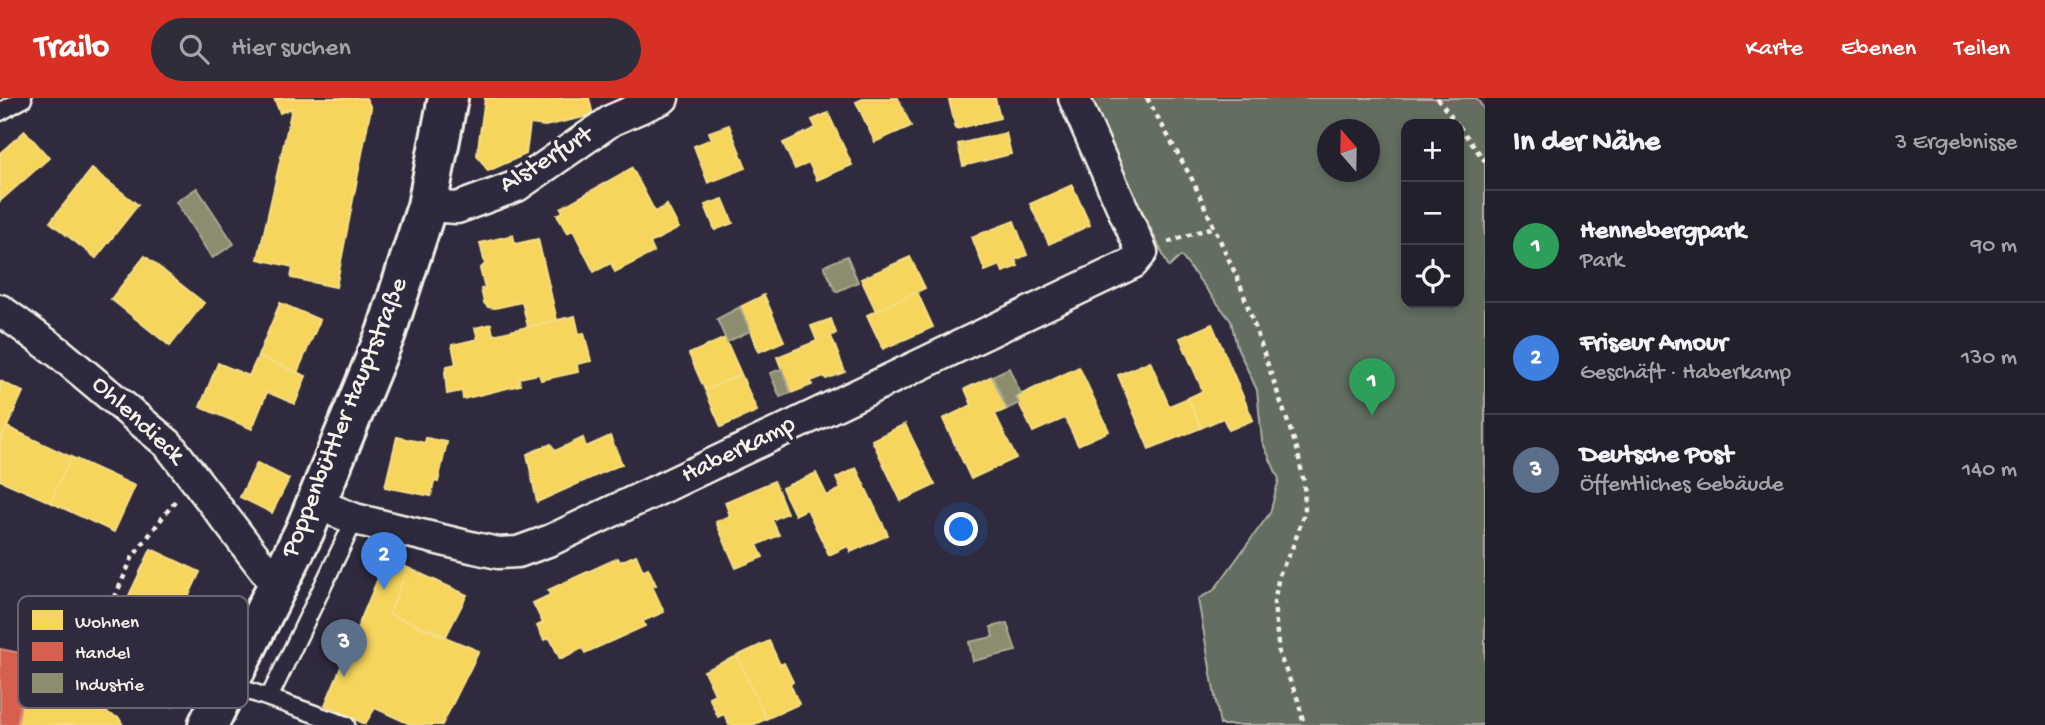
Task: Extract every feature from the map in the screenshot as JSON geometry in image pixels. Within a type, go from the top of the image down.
[{"type":"street","name":"Poppenbüttler Hauptstraße","points":[[248,645],[317,504],[386,333],[427,206],[448,98]]},
{"type":"street","name":"Alsterfurt","points":[[427,206],[457,208],[517,186],[612,120],[663,98]]},
{"type":"street","points":[[1074,98],[1151,248]]},
{"type":"street","name":"Haberkamp","points":[[317,504],[355,519],[475,548],[498,553],[518,552],[551,540],[662,488],[1096,281],[1133,263],[1151,248]]},
{"type":"street","name":"Ohlendieck","points":[[0,310],[58,352],[168,444],[278,587]]},
{"type":"street","name":"Poppenbüttler Hauptstraße","points":[[208,724],[216,708]]},
{"type":"lane","points":[[0,112],[23,99]]},
{"type":"lane","points":[[269,698],[355,519]]},
{"type":"lane","points":[[248,691],[346,725]]},
{"type":"path","points":[[1147,98],[1193,181],[1250,309],[1297,449],[1304,482],[1304,510],[1294,544],[1279,575],[1274,603],[1279,654],[1298,700],[1304,725]]},
{"type":"path","points":[[1437,98],[1453,119]]},
{"type":"path","points":[[1464,133],[1485,161]]},
{"type":"path","points":[[1151,248],[1213,227]]},
{"type":"path","points":[[115,596],[132,558],[194,475]]},
{"type":"path","points":[[176,708],[208,724]]},
{"type":"green space","points":[[1088,98],[1476,98],[1485,110],[1485,725],[1220,725],[1198,599],[1214,590],[1270,513],[1279,479],[1262,441],[1257,390],[1237,347],[1231,321],[1181,256],[1169,267]]},
{"type":"building: Wohnen","points":[[274,98],[366,98],[371,108],[336,287],[291,278],[293,267],[258,259],[292,108],[280,113]]},
{"type":"building: Wohnen","points":[[485,98],[589,98],[593,115],[545,126],[530,124],[526,154],[488,171],[477,155]]},
{"type":"building: Wohnen","points":[[865,98],[898,98],[911,126],[875,142],[856,102]]},
{"type":"building: Wohnen","points":[[995,98],[1000,118],[956,129],[949,100]]},
{"type":"building: Wohnen","points":[[828,113],[852,165],[817,180],[809,163],[795,169],[783,143],[816,128],[812,120]]},
{"type":"building: Wohnen","points":[[729,125],[746,168],[708,183],[694,146],[712,139],[709,132]]},
{"type":"building: Wohnen","points":[[25,131],[49,158],[0,201],[0,153]]},
{"type":"building: Wohnen","points":[[1006,133],[1011,154],[963,166],[958,144]]},
{"type":"building: Wohnen","points":[[632,168],[655,212],[667,205],[679,228],[650,243],[654,252],[615,272],[611,263],[594,272],[573,230],[567,233],[557,215],[563,212],[561,208]]},
{"type":"building: Wohnen","points":[[92,169],[138,205],[96,258],[50,222]]},
{"type":"building: Wohnen","points":[[1072,185],[1090,225],[1049,244],[1030,204]]},
{"type":"building: Wohnen","points":[[723,199],[733,223],[715,230],[705,205]]},
{"type":"building: Wohnen","points":[[1014,221],[1027,255],[1015,260],[1018,266],[1003,272],[1000,265],[985,271],[972,237]]},
{"type":"building: Wohnen","points":[[513,235],[515,244],[538,239],[557,320],[528,327],[522,302],[495,308],[484,303],[481,289],[485,288],[480,269],[485,264],[480,243]]},
{"type":"building: Wohnen","points":[[145,256],[204,303],[170,346],[111,299]]},
{"type":"building: Wohnen","points":[[910,257],[925,288],[876,311],[861,279]]},
{"type":"building: Wohnen","points":[[917,292],[933,327],[883,349],[867,315]]},
{"type":"building: Wohnen","points":[[764,295],[784,341],[759,352],[740,307]]},
{"type":"building: Wohnen","points":[[280,303],[320,320],[297,373],[258,356]]},
{"type":"building: Wohnen","points":[[575,316],[579,334],[584,333],[591,361],[577,364],[578,372],[541,380],[539,374],[519,378],[520,385],[463,399],[462,391],[447,394],[445,372],[447,366],[456,364],[452,345],[478,339],[475,328],[491,324],[493,335]]},
{"type":"building: Wohnen","points":[[831,319],[836,333],[831,336],[845,372],[811,381],[812,385],[791,393],[777,357],[817,341],[811,326]]},
{"type":"building: Wohnen","points":[[1212,324],[1253,420],[1229,430],[1223,418],[1201,428],[1188,398],[1203,391],[1180,338]]},
{"type":"building: Wohnen","points":[[725,338],[741,374],[705,390],[689,354]]},
{"type":"building: Wohnen","points":[[258,356],[306,376],[295,404],[267,392],[252,429],[200,407],[218,363],[249,376]]},
{"type":"building: Wohnen","points":[[1150,361],[1169,406],[1188,398],[1201,428],[1149,449],[1118,375]]},
{"type":"building: Wohnen","points":[[1079,367],[1109,431],[1078,445],[1065,418],[1033,432],[1016,397]]},
{"type":"building: Wohnen","points":[[741,374],[757,411],[721,427],[705,390]]},
{"type":"building: Wohnen","points":[[992,376],[1007,409],[995,414],[1016,458],[971,479],[943,419],[972,405],[965,389]]},
{"type":"building: Wohnen","points":[[0,381],[23,392],[0,442]]},
{"type":"building: Wohnen","points":[[905,424],[935,485],[901,501],[872,440]]},
{"type":"building: Wohnen","points":[[7,427],[71,457],[50,502],[0,480],[0,442]]},
{"type":"building: Wohnen","points":[[610,436],[622,464],[537,502],[527,454],[551,444],[555,451],[583,438],[586,447]]},
{"type":"building: Wohnen","points":[[397,437],[425,443],[426,438],[447,442],[438,482],[434,481],[431,496],[385,487]]},
{"type":"building: Wohnen","points":[[71,457],[135,486],[114,532],[50,502]]},
{"type":"building: Wohnen","points":[[257,463],[289,479],[272,513],[240,497]]},
{"type":"building: Wohnen","points":[[856,468],[888,535],[851,552],[848,546],[829,555],[807,509],[795,515],[782,488],[816,473],[827,496],[841,489],[836,478]]},
{"type":"building: Wohnen","points":[[774,481],[787,513],[772,520],[779,535],[757,545],[763,557],[736,568],[716,522],[730,516],[725,502]]},
{"type":"building: Wohnen","points":[[151,549],[200,572],[189,596],[129,596]]},
{"type":"building: Wohnen","points":[[636,555],[643,571],[648,568],[656,585],[652,586],[664,612],[643,621],[645,626],[585,653],[583,648],[560,659],[550,638],[544,640],[537,626],[543,623],[533,603],[550,595],[548,590],[618,558],[620,562]]},
{"type":"building: Wohnen","points":[[387,557],[408,568],[389,614],[479,651],[442,725],[412,725],[375,708],[365,724],[325,705]]},
{"type":"building: Wohnen","points":[[408,568],[467,595],[446,636],[389,614]]},
{"type":"building: Wohnen","points":[[769,641],[780,665],[784,663],[799,704],[766,719],[737,656]]},
{"type":"building: Wohnen","points":[[737,656],[766,719],[753,725],[729,725],[724,714],[718,717],[709,697],[715,694],[704,671]]},
{"type":"building: Wohnen","points":[[20,708],[101,708],[119,718],[123,725],[17,725]]},
{"type":"building: Handel","points":[[0,649],[18,653],[18,708],[20,708],[17,725],[0,725]]},
{"type":"building: Industrie","points":[[197,188],[234,244],[212,258],[176,202]]},
{"type":"building: Industrie","points":[[847,256],[858,282],[836,292],[824,266]]},
{"type":"building: Industrie","points":[[740,307],[750,331],[727,342],[717,319]]},
{"type":"building: Industrie","points":[[1009,368],[1021,394],[1016,397],[1019,403],[1007,409],[992,376]]},
{"type":"building: Industrie","points":[[782,369],[791,393],[780,397],[770,373]]},
{"type":"building: Industrie","points":[[1007,623],[1016,651],[973,661],[969,642],[993,637],[991,627]]},
{"type":"place","name":"Hennebergpark","points":[[1372,416]]},
{"type":"place","name":"Friseur Amour","points":[[384,590]]},
{"type":"place","name":"Deutsche Post","points":[[344,677]]}]
